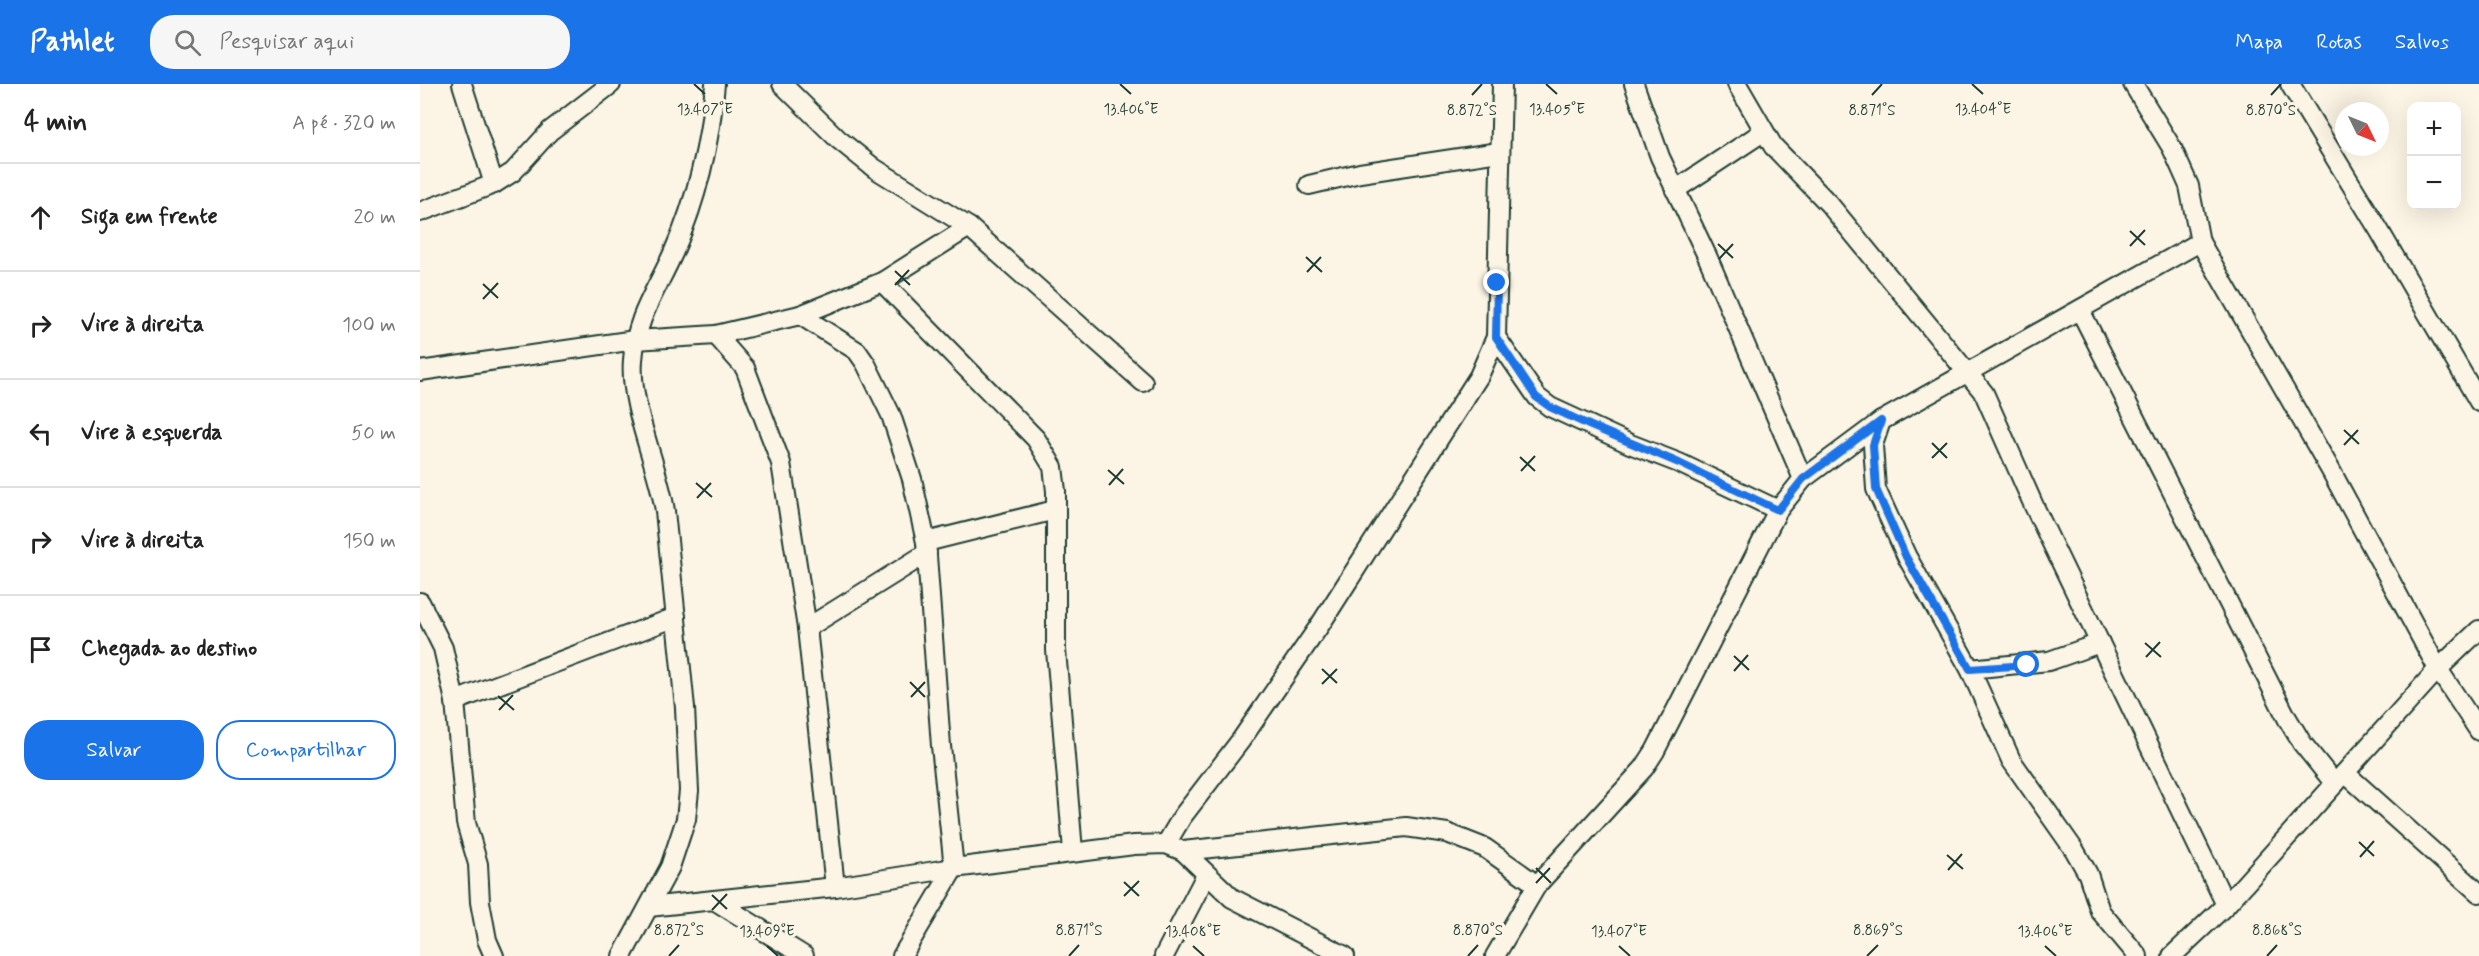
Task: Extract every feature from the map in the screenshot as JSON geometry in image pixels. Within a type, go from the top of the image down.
[{"type":"street","points":[[462,84],[494,184]]},
{"type":"street","points":[[420,212],[494,184],[513,172],[550,131],[611,84]]},
{"type":"street","points":[[622,956],[679,845],[686,819],[689,791],[686,717],[661,485],[633,382],[635,340],[647,302],[674,253],[698,194],[715,84]]},
{"type":"street","points":[[782,84],[838,139],[874,168],[969,227],[1143,382]]},
{"type":"street","points":[[1174,847],[1182,817],[1241,740],[1320,625],[1479,376],[1496,337],[1502,84]]},
{"type":"street","points":[[1634,84],[1660,157],[1803,479]]},
{"type":"street","points":[[1737,84],[1763,132],[1786,161],[1829,204],[1967,372],[1993,408],[2034,506],[2226,904]]},
{"type":"street","points":[[2290,84],[2379,230],[2479,402]]},
{"type":"street","points":[[2140,87],[2189,186],[2200,242],[2330,469],[2438,669],[2479,731]]},
{"type":"street","points":[[1675,190],[1763,132]]},
{"type":"street","points":[[1309,185],[1360,173],[1499,152]]},
{"type":"street","points":[[420,371],[635,340],[716,335],[800,315],[882,282],[969,227]]},
{"type":"street","points":[[1496,956],[1537,885],[1644,768],[1655,752],[1778,510],[1803,479],[1881,421],[2200,242]]},
{"type":"street","points":[[882,282],[1036,439],[1053,467],[1056,650],[1073,851]]},
{"type":"street","points":[[2080,310],[2302,743],[2340,778],[2479,893]]},
{"type":"street","points":[[800,315],[857,351],[866,364],[891,415],[909,469],[927,548],[941,746],[954,868],[902,956]]},
{"type":"street","points":[[716,335],[745,368],[781,463],[807,628],[835,887]]},
{"type":"street","points":[[1496,337],[1536,397],[1550,407],[1630,444],[1679,463],[1778,510]]},
{"type":"street","points":[[1881,421],[1873,445],[1876,489],[1906,557],[1970,669],[2011,760],[2075,851],[2088,874],[2100,911],[2138,956]]},
{"type":"street","points":[[807,628],[927,548],[1055,510]]},
{"type":"street","points":[[420,602],[442,648],[455,701],[466,823],[478,864],[480,902],[487,940],[495,956]]},
{"type":"street","points":[[455,701],[676,617]]},
{"type":"street","points":[[2172,956],[2226,904],[2438,669],[2479,630]]},
{"type":"street","points":[[1970,669],[2049,661],[2100,643]]},
{"type":"street","points":[[648,907],[835,887],[1073,851],[1174,847],[1406,827],[1447,833],[1485,848],[1537,885]]},
{"type":"street","points":[[1174,847],[1232,898],[1253,911],[1345,956]]},
{"type":"street","points":[[1164,956],[1206,875]]},
{"type":"street","points":[[714,900],[804,956]]},
{"type":"route","points":[[1497,283],[1496,337],[1536,397],[1550,407],[1630,444],[1679,463],[1778,510],[1803,479],[1881,421],[1873,445],[1872,464],[1876,489],[1906,557],[1970,669],[2027,665]]}]
